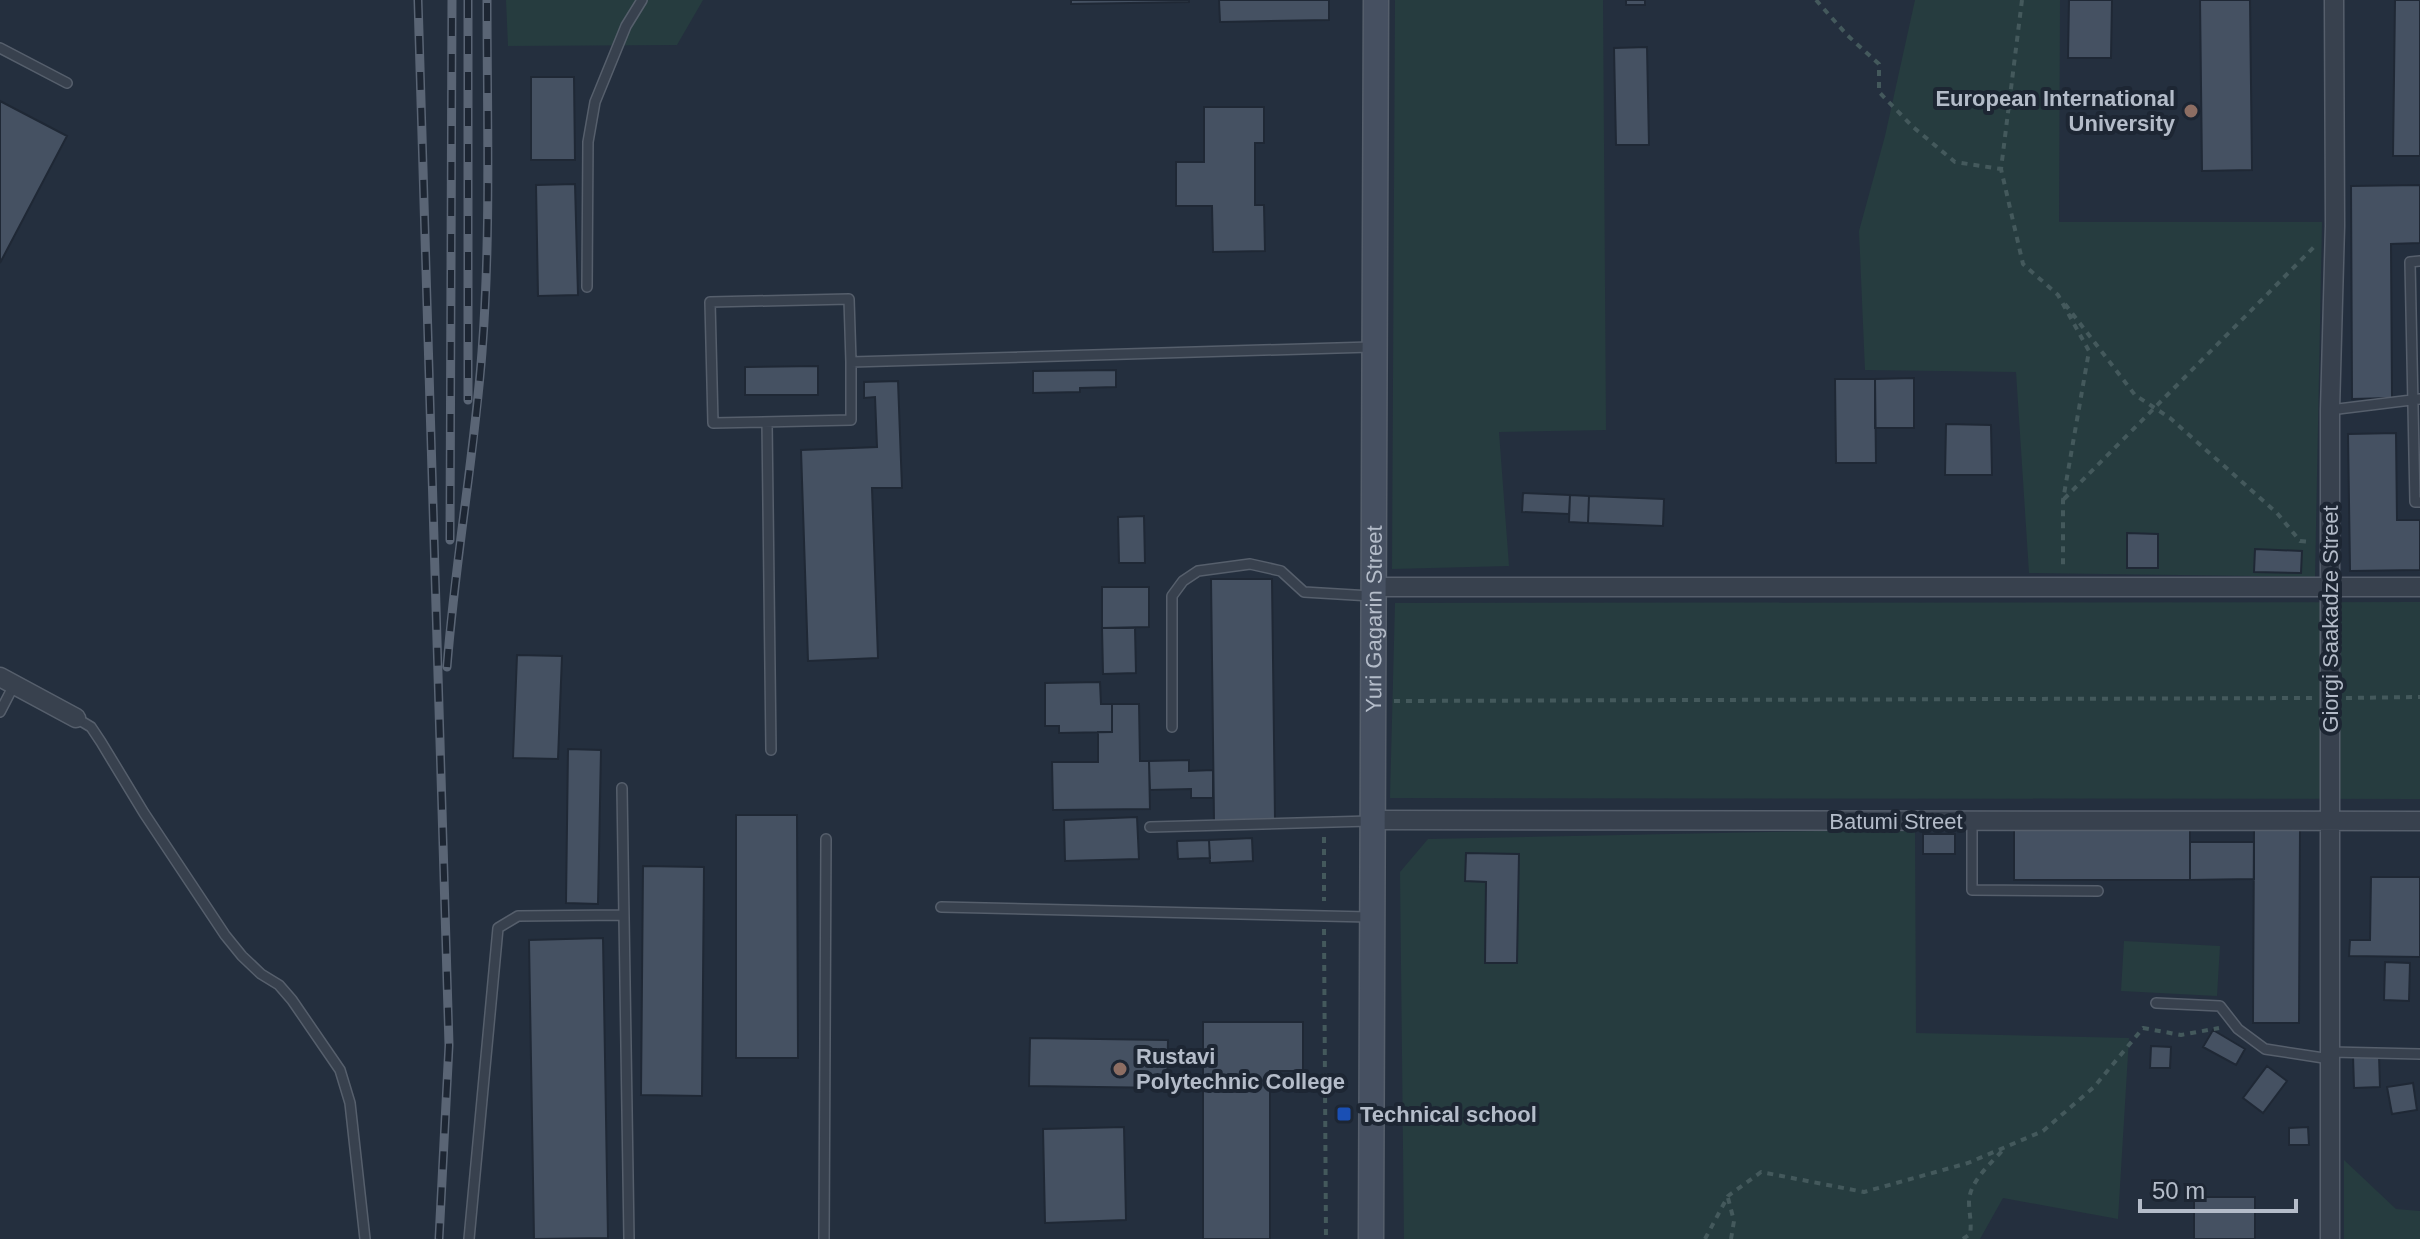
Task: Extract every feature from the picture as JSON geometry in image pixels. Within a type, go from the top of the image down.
[{"type":"street","name":"Yuri Gagarin Street","points":[[1371,1239],[1376,0]]},
{"type":"street","name":"Giorgi Saakadze Street","points":[[2330,1239],[2330,410],[2335,226],[2334,0]]},
{"type":"street","points":[[1374,592],[2420,587]]},
{"type":"street","points":[[7,681],[76,718]]},
{"type":"street","name":"Batumi Street","points":[[1373,820],[2420,821]]},
{"type":"lane","points":[[587,287],[588,142],[595,102],[626,26],[642,0]]},
{"type":"lane","points":[[0,48],[67,83]]},
{"type":"lane","points":[[2420,261],[2410,262],[2416,400],[2415,502],[2420,502]]},
{"type":"lane","points":[[849,299],[851,362],[851,420],[713,423],[710,302],[849,299]]},
{"type":"lane","points":[[851,362],[1375,347]]},
{"type":"lane","points":[[2330,410],[2416,400]]},
{"type":"lane","points":[[767,422],[771,750]]},
{"type":"lane","points":[[1172,727],[1172,596],[1183,581],[1198,571],[1250,564],[1281,571],[1304,592],[1374,592]]},
{"type":"lane","points":[[0,712],[7,681]]},
{"type":"lane","points":[[76,718],[91,727],[225,935],[242,956],[261,974],[279,985],[292,1000],[340,1070],[350,1103],[365,1239]]},
{"type":"lane","points":[[622,788],[629,1239]]},
{"type":"lane","points":[[1150,827],[1373,820]]},
{"type":"lane","points":[[1972,821],[1972,890],[2098,891]]},
{"type":"lane","points":[[824,1239],[826,839]]},
{"type":"lane","points":[[941,907],[1373,917]]},
{"type":"lane","points":[[469,1239],[498,928],[518,916],[624,915]]},
{"type":"lane","points":[[2156,1003],[2220,1006],[2238,1029],[2265,1049],[2331,1056],[2420,1054]]},
{"type":"path","points":[[1816,0],[1847,35],[1879,64],[1879,92],[1913,127],[1955,162],[2001,169]]},
{"type":"path","points":[[2022,0],[2001,169],[2023,264],[2058,295],[2135,395],[2170,418],[2277,513],[2300,541],[2330,545]]},
{"type":"path","points":[[2063,500],[2335,226]]},
{"type":"path","points":[[2058,295],[2089,351],[2063,500],[2062,587]]},
{"type":"path","points":[[1374,701],[2420,697]]},
{"type":"path","points":[[1324,822],[1326,1239]]},
{"type":"path","points":[[1705,1239],[1728,1196],[1761,1172],[1864,1192],[1968,1163],[2043,1131],[2094,1087],[2119,1053],[2143,1028],[2181,1035],[2235,1024]]},
{"type":"path","points":[[1963,1239],[1970,1234],[1972,1219],[1969,1199],[1980,1175],[2005,1147]]},
{"type":"path","points":[[1728,1196],[1734,1221],[1731,1239]]},
{"type":"green space","points":[[506,0],[703,0],[677,45],[508,46]]},
{"type":"green space","points":[[1395,0],[1603,0],[1606,430],[1499,432],[1509,566],[1392,569]]},
{"type":"green space","points":[[1915,0],[2060,0],[2059,222],[2322,222],[2315,577],[2029,573],[2016,372],[1865,370],[1859,231],[1885,136]]},
{"type":"green space","points":[[2420,602],[2420,799],[1390,798],[1395,603]]},
{"type":"green space","points":[[1915,829],[1916,1033],[2129,1038],[2118,1219],[2003,1198],[1980,1239],[1404,1239],[1400,872],[1428,839]]},
{"type":"green space","points":[[2124,941],[2220,946],[2217,996],[2121,991]]},
{"type":"green space","points":[[2344,1160],[2396,1209],[2420,1211],[2420,1239],[2344,1239]]},
{"type":"building","points":[[1071,0],[1189,0],[1189,2],[1071,4]]},
{"type":"building","points":[[1219,0],[1329,0],[1329,20],[1220,22]]},
{"type":"building","points":[[1626,0],[1645,0],[1645,5],[1626,5]]},
{"type":"building","points":[[2069,0],[2112,0],[2111,58],[2068,58]]},
{"type":"building","points":[[2200,0],[2250,0],[2252,170],[2202,171]]},
{"type":"building","points":[[2395,0],[2420,0],[2420,156],[2393,156]]},
{"type":"building","points":[[1647,47],[1649,145],[1616,145],[1614,48]]},
{"type":"building","points":[[531,77],[574,77],[575,160],[531,160]]},
{"type":"building","points":[[0,101],[67,136],[0,263]]},
{"type":"building","points":[[1204,107],[1264,107],[1264,143],[1255,143],[1255,205],[1264,205],[1265,251],[1213,252],[1212,206],[1176,206],[1176,162],[1204,162]]},
{"type":"building","points":[[575,184],[578,295],[538,296],[536,185]]},
{"type":"building","points":[[2420,185],[2420,243],[2391,244],[2392,398],[2352,399],[2351,186]]},
{"type":"building","points":[[818,366],[818,395],[745,395],[745,367]]},
{"type":"building","points":[[1116,370],[1116,387],[1033,393],[1033,371]]},
{"type":"building","points":[[1914,378],[1914,428],[1875,428],[1875,379]]},
{"type":"building","points":[[1835,379],[1875,379],[1876,463],[1836,463]]},
{"type":"building","points":[[898,381],[902,488],[872,488],[878,658],[808,661],[801,450],[877,447],[875,397],[864,398],[864,382]]},
{"type":"building","points":[[1946,424],[1991,425],[1992,475],[1945,475]]},
{"type":"building","points":[[2396,433],[2397,520],[2420,520],[2420,570],[2350,571],[2348,434]]},
{"type":"building","points":[[1523,493],[1570,495],[1569,514],[1522,512]]},
{"type":"building","points":[[1570,495],[1589,496],[1588,523],[1569,522]]},
{"type":"building","points":[[1589,496],[1664,499],[1663,526],[1588,523]]},
{"type":"building","points":[[1144,516],[1145,563],[1119,563],[1118,517]]},
{"type":"building","points":[[2127,533],[2158,534],[2158,568],[2127,568]]},
{"type":"building","points":[[2255,549],[2302,551],[2301,573],[2254,572]]},
{"type":"building","points":[[1211,579],[1272,579],[1275,820],[1214,821]]},
{"type":"building","points":[[1102,587],[1149,587],[1149,627],[1102,628]]},
{"type":"building","points":[[1102,628],[1135,628],[1136,673],[1103,674]]},
{"type":"building","points":[[517,655],[562,656],[558,759],[513,758]]},
{"type":"building","points":[[1100,682],[1101,704],[1112,704],[1112,732],[1059,733],[1059,726],[1045,726],[1045,683]]},
{"type":"building","points":[[1112,704],[1139,704],[1140,761],[1149,761],[1150,809],[1053,810],[1052,762],[1098,762],[1098,732],[1112,732]]},
{"type":"building","points":[[568,749],[601,750],[598,904],[566,903]]},
{"type":"building","points":[[1189,760],[1189,771],[1213,770],[1213,798],[1191,798],[1191,789],[1150,790],[1149,761]]},
{"type":"building","points":[[736,815],[797,815],[798,1058],[736,1058]]},
{"type":"building","points":[[1137,817],[1139,859],[1065,861],[1064,820]]},
{"type":"building","points":[[2014,830],[2190,830],[2190,880],[2014,880]]},
{"type":"building","points":[[2254,830],[2300,830],[2299,1023],[2253,1023]]},
{"type":"building","points":[[1923,834],[1955,834],[1955,854],[1923,854]]},
{"type":"building","points":[[1252,838],[1253,861],[1210,863],[1209,840]]},
{"type":"building","points":[[1209,840],[1210,858],[1178,859],[1177,841]]},
{"type":"building","points":[[2190,842],[2254,842],[2254,879],[2190,880]]},
{"type":"building","points":[[1466,853],[1519,854],[1517,963],[1485,963],[1486,882],[1465,881]]},
{"type":"building","points":[[643,866],[704,867],[702,1096],[641,1095]]},
{"type":"building","points":[[2371,877],[2420,877],[2420,957],[2349,956],[2350,940],[2370,940]]},
{"type":"building","points":[[603,938],[608,1238],[534,1239],[529,940]]},
{"type":"building","points":[[2385,962],[2410,963],[2409,1001],[2384,1000]]},
{"type":"building","points":[[1203,1022],[1303,1022],[1303,1071],[1270,1071],[1270,1239],[1203,1239]]},
{"type":"building","points":[[2213,1030],[2245,1049],[2236,1065],[2203,1047]]},
{"type":"building","points":[[1030,1038],[1168,1040],[1167,1088],[1029,1086]]},
{"type":"building","points":[[2151,1046],[2171,1047],[2170,1068],[2150,1068]]},
{"type":"building","points":[[2379,1055],[2380,1087],[2354,1088],[2353,1056]]},
{"type":"building","points":[[2267,1066],[2287,1081],[2263,1113],[2243,1098]]},
{"type":"building","points":[[2413,1083],[2417,1110],[2392,1114],[2387,1087]]},
{"type":"building","points":[[1124,1127],[1126,1220],[1045,1223],[1043,1129]]},
{"type":"building","points":[[2308,1127],[2309,1145],[2289,1145],[2289,1128]]},
{"type":"building","points":[[2194,1197],[2255,1197],[2255,1239],[2194,1239]]},
{"type":"railway","points":[[418,0],[449,1045],[439,1239]]},
{"type":"railway","points":[[450,540],[452,0]]},
{"type":"railway","points":[[468,0],[468,400]]},
{"type":"railway","points":[[447,667],[479,392],[485,308],[487,0]]},
{"type":"place","name":"European International University","points":[[2191,111]]},
{"type":"place","name":"Rustavi Polytechnic College","points":[[1120,1069]]},
{"type":"place","name":"Technical school","points":[[1344,1114]]}]
